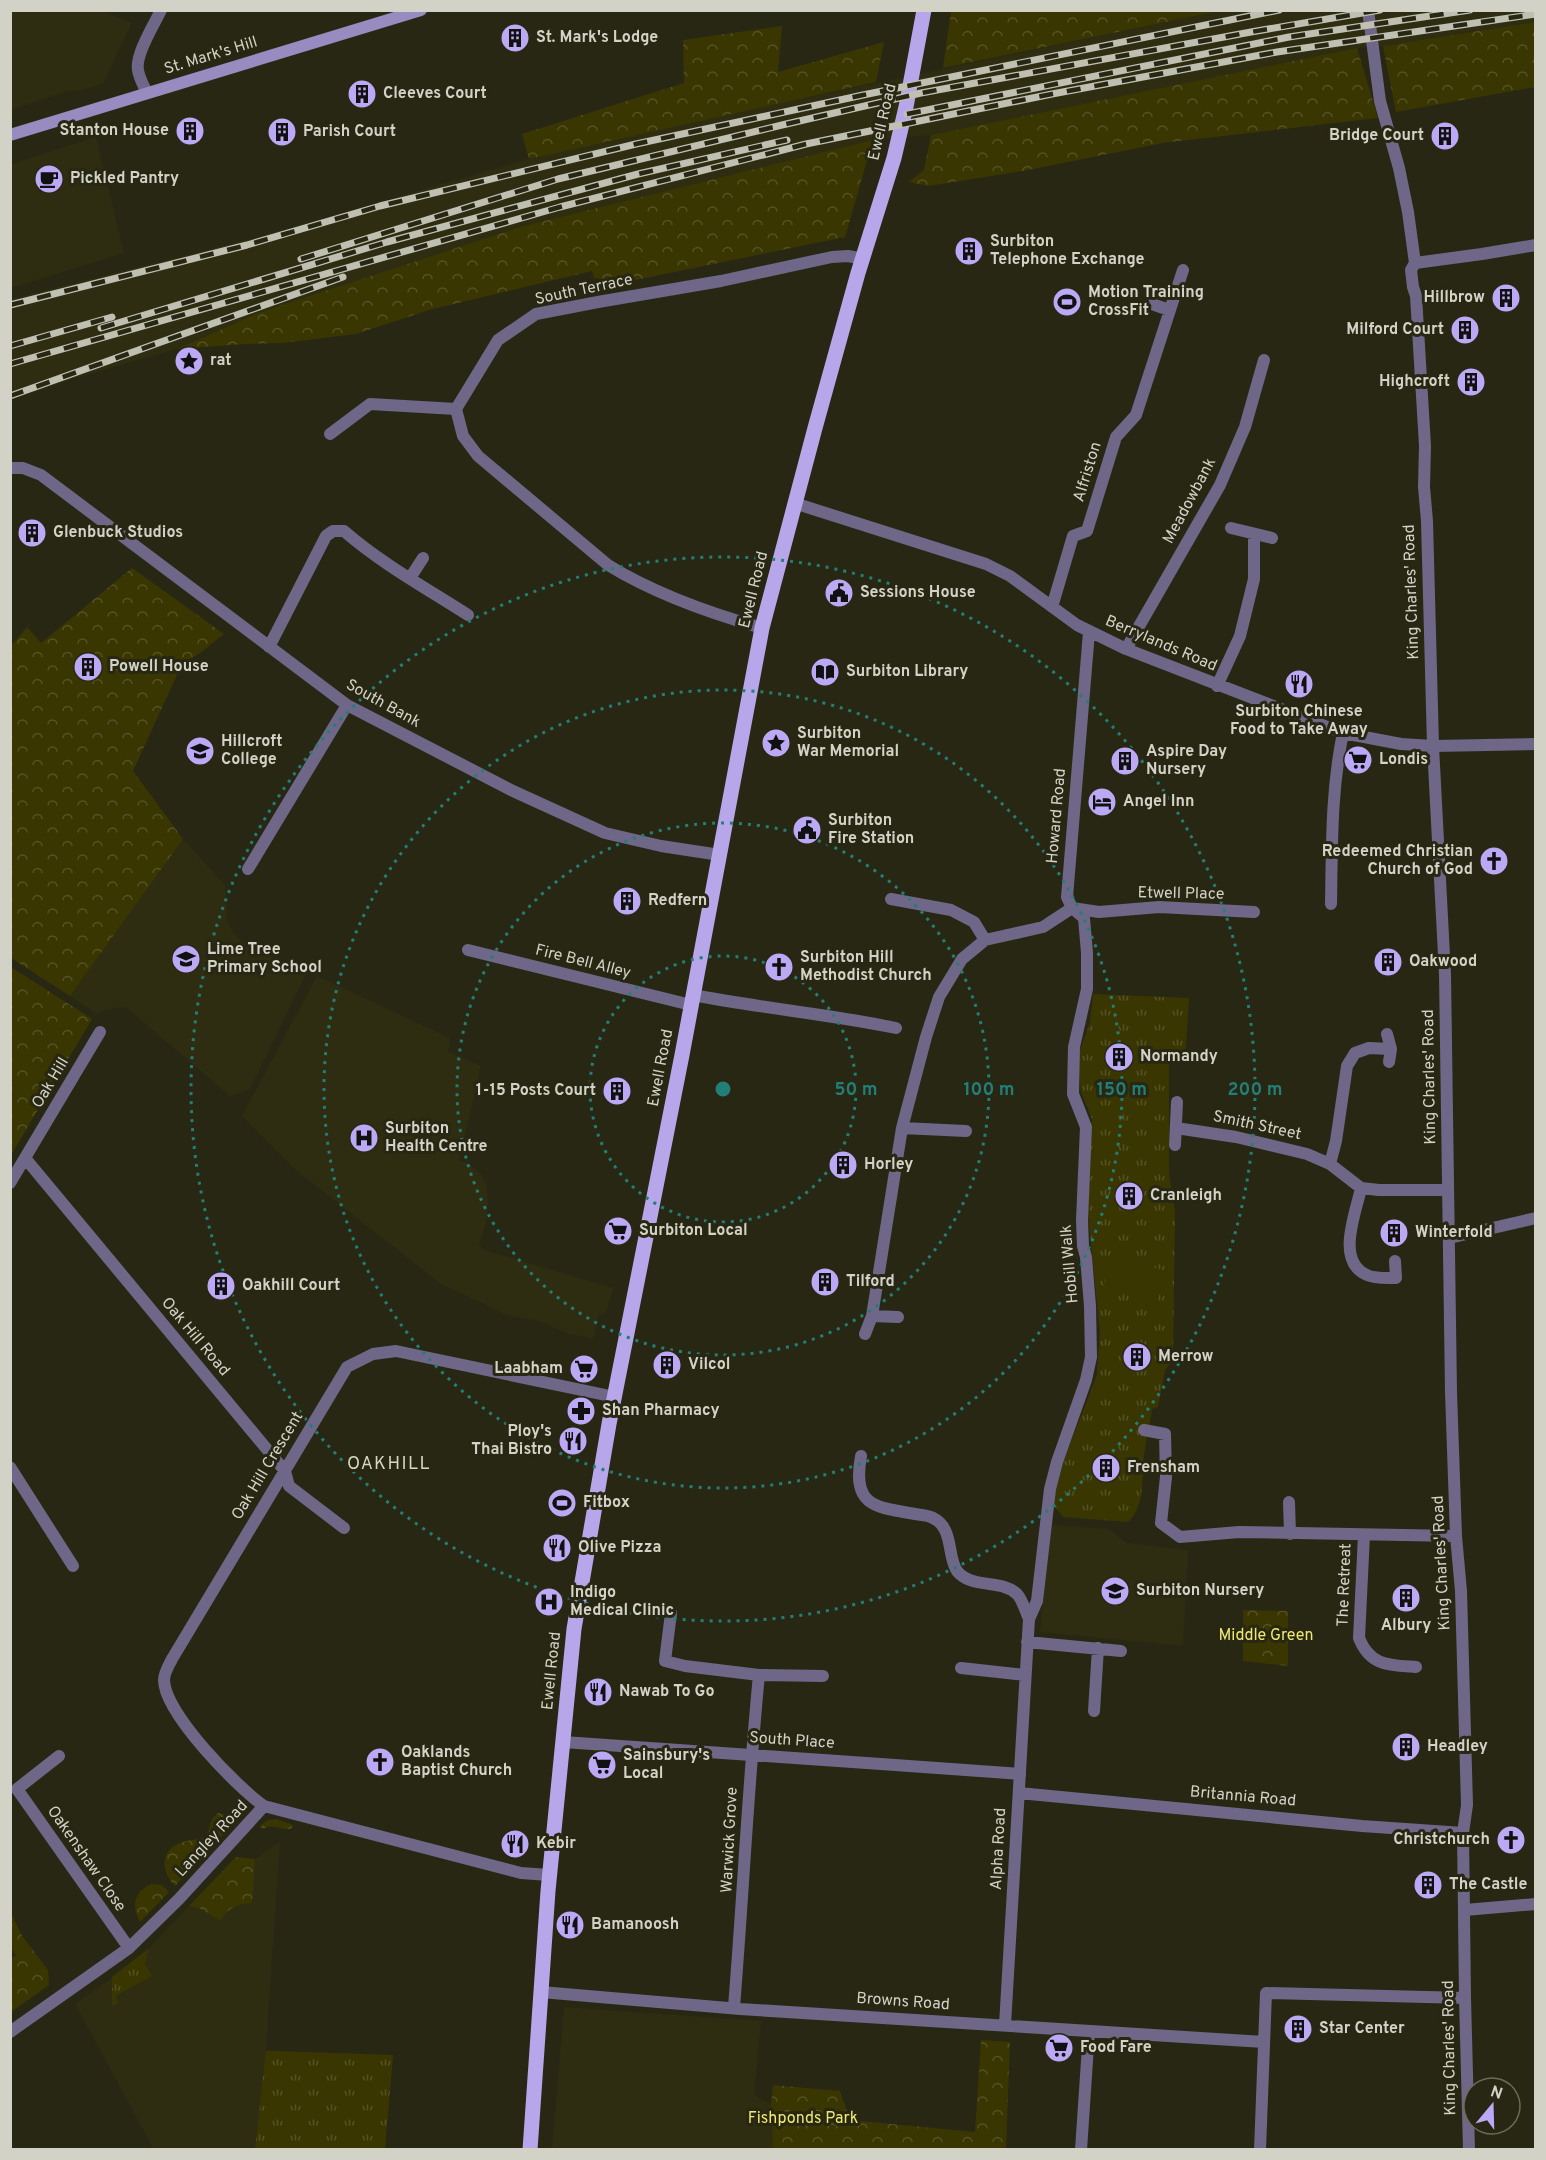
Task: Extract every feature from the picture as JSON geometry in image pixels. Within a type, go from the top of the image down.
[{"type":"main road","name":"St. Mark's Hill","points":[[10,135],[421,10]]},
{"type":"main road","name":"Ewell Road","points":[[530,2150],[549,1875],[574,1629],[615,1397],[762,628],[794,503],[894,158],[924,10]]},
{"type":"street","points":[[147,93],[138,71],[138,64],[160,10]]},
{"type":"street","name":"King Charles' Road","points":[[1368,10],[1380,101],[1402,179],[1415,262],[1411,270],[1416,296],[1425,446],[1424,487],[1427,521],[1432,746],[1445,974],[1450,1392],[1456,1536],[1461,1591],[1467,1805],[1463,1833],[1469,2150]]},
{"type":"street","points":[[1415,262],[1536,245]]},
{"type":"street","name":"South Terrace","points":[[456,409],[498,340],[536,314],[721,281],[832,257],[848,256],[863,259]]},
{"type":"street","name":"Alfriston","points":[[1052,607],[1073,536],[1087,531],[1116,437],[1136,415],[1183,270]]},
{"type":"street","points":[[1152,304],[1169,310]]},
{"type":"street","name":"Meadowbank","points":[[1126,649],[1220,485],[1245,427],[1264,360]]},
{"type":"street","points":[[330,434],[370,404],[456,409],[463,436],[478,456],[608,565],[631,579],[690,605],[762,628]]},
{"type":"street","name":"South Bank","points":[[10,468],[23,468],[41,475],[346,705],[513,792],[605,833],[661,846],[720,855]]},
{"type":"street","name":"Berrylands Road","points":[[794,503],[986,564],[1010,576],[1089,632],[1217,686],[1343,733],[1401,744],[1432,746],[1536,744]]},
{"type":"street","points":[[1231,528],[1272,538]]},
{"type":"street","points":[[269,647],[326,536],[333,531],[344,531],[395,571],[468,615]]},
{"type":"street","points":[[1217,686],[1240,636],[1249,602],[1254,579],[1254,534]]},
{"type":"street","points":[[410,578],[423,558]]},
{"type":"street","name":"Howard Road","points":[[1072,908],[1067,897],[1089,632]]},
{"type":"street","points":[[248,869],[346,705]]},
{"type":"street","points":[[1331,904],[1334,795],[1337,761],[1343,733]]},
{"type":"street","points":[[891,899],[951,910],[974,922],[986,940]]},
{"type":"street","name":"Etwell Place","points":[[1072,908],[1099,912],[1159,907],[1254,912]]},
{"type":"street","points":[[865,1334],[872,1316],[902,1128],[939,997],[962,959],[986,940],[1043,927],[1072,908]]},
{"type":"street","name":"Hobill Walk","points":[[1029,1619],[1037,1601],[1050,1489],[1057,1462],[1086,1380],[1091,1357],[1090,1306],[1082,1229],[1086,1127],[1073,1094],[1074,1047],[1088,988],[1087,954],[1083,918],[1072,908]]},
{"type":"street","name":"Fire Bell Alley","points":[[468,950],[692,1000],[851,1019],[896,1028]]},
{"type":"street","name":"Oak Hill","points":[[10,1183],[100,1032]]},
{"type":"street","points":[[1387,1034],[1391,1049],[1389,1062]]},
{"type":"street","points":[[1330,1164],[1336,1141],[1347,1066],[1355,1053],[1369,1048],[1391,1049]]},
{"type":"street","points":[[1174,1145],[1177,1102]]},
{"type":"street","points":[[902,1128],[966,1131]]},
{"type":"street","name":"Smith Street","points":[[1176,1128],[1236,1137],[1307,1154],[1330,1164],[1361,1188]]},
{"type":"street","name":"Oak Hill Road","points":[[25,1158],[285,1471],[289,1486],[344,1528]]},
{"type":"street","points":[[1395,1261],[1395,1282],[1369,1276],[1355,1266],[1348,1245],[1361,1188],[1448,1190]]},
{"type":"street","points":[[1449,1238],[1536,1218]]},
{"type":"street","points":[[872,1316],[898,1317]]},
{"type":"street","name":"Oak Hill Crescent","points":[[264,1806],[250,1797],[193,1736],[175,1712],[164,1681],[172,1659],[347,1367],[373,1354],[396,1351],[615,1397]]},
{"type":"street","name":"The Retreat","points":[[1144,1430],[1165,1434],[1166,1477],[1161,1523],[1180,1537],[1239,1532],[1456,1536]]},
{"type":"street","points":[[861,1456],[858,1485],[867,1501],[879,1508],[933,1518],[944,1527],[957,1570],[969,1580],[999,1586],[1017,1594],[1029,1619]]},
{"type":"street","points":[[10,1467],[73,1566]]},
{"type":"street","points":[[1289,1502],[1290,1534]]},
{"type":"street","name":"The Retreat","points":[[1364,1535],[1359,1638],[1364,1652],[1377,1661],[1416,1667]]},
{"type":"street","points":[[671,1613],[665,1661],[685,1666],[759,1675],[823,1676]]},
{"type":"street","name":"Alpha Road","points":[[1005,2025],[1029,1619]]},
{"type":"street","points":[[1027,1642],[1121,1651]]},
{"type":"street","points":[[1094,1711],[1098,1648]]},
{"type":"street","points":[[961,1668],[1024,1675]]},
{"type":"street","name":"Warwick Grove","points":[[734,2007],[745,1878],[751,1755],[759,1675]]},
{"type":"street","name":"South Place","points":[[563,1742],[1020,1774]]},
{"type":"street","name":"Oakenshaw Close","points":[[59,1756],[14,1791],[129,1948]]},
{"type":"street","name":"Britannia Road","points":[[1019,1793],[1362,1826],[1463,1833]]},
{"type":"street","name":"Langley Road","points":[[10,2032],[129,1948],[179,1899],[264,1806],[521,1872],[549,1875]]},
{"type":"street","points":[[1465,1910],[1536,1904]]},
{"type":"street","name":"Browns Road","points":[[541,1992],[1264,2042]]},
{"type":"street","points":[[1260,2150],[1266,1993],[1465,1998]]},
{"type":"street","points":[[1081,2150],[1089,2031]]},
{"type":"shaded area","points":[[10,11],[102,11],[132,23],[103,84],[64,92],[11,110]]},
{"type":"shaded area","points":[[1219,11],[1535,11],[1535,22],[1357,48],[931,135],[873,140],[520,227],[258,313],[177,349],[72,379],[11,400],[11,299],[255,238],[529,159],[638,133]]},
{"type":"shaded area","points":[[96,137],[124,253],[11,288],[11,164]]},
{"type":"shaded area","name":"Lime Tree Primary School","points":[[183,839],[225,885],[227,920],[234,934],[244,943],[306,974],[250,1089],[230,1096],[128,1009],[122,1007],[104,1010],[97,1014],[70,996]]},
{"type":"shaded area","name":"Surbiton Health Centre","points":[[317,976],[450,1038],[448,1052],[481,1066],[459,1160],[469,1164],[482,1175],[487,1187],[486,1223],[479,1244],[484,1250],[613,1288],[606,1313],[599,1314],[593,1339],[569,1334],[539,1321],[507,1315],[441,1284],[297,1171],[242,1116]]},
{"type":"shaded area","name":"Surbiton Nursery","points":[[1050,1525],[1109,1529],[1127,1543],[1188,1550],[1183,1646],[1040,1632]]},
{"type":"shaded area","points":[[280,1841],[266,2050],[393,2055],[385,2149],[148,2149],[152,2146],[75,2004],[130,1965],[148,1949],[236,1857],[255,1859]]},
{"type":"shaded area","points":[[564,2007],[761,2021],[754,2095],[771,2104],[773,2149],[552,2150]]},
{"type":"green space","points":[[957,10],[1219,11],[943,68],[951,11]]},
{"type":"green space","points":[[1535,22],[1535,87],[1396,112],[1383,46]]},
{"type":"green space","points":[[782,26],[778,72],[884,42],[876,82],[529,159],[522,134],[684,83],[683,40]]},
{"type":"green space","points":[[1357,48],[1378,118],[1163,143],[1023,171],[928,186],[909,182],[924,170],[931,135]]},
{"type":"green space","points":[[873,140],[845,237],[626,282],[594,278],[592,271],[429,310],[356,334],[282,343],[177,349],[258,313],[520,227]]},
{"type":"green space","points":[[132,568],[224,634],[182,664],[133,771],[183,839],[70,996],[11,958],[11,646],[27,627],[41,643]]},
{"type":"green space","points":[[11,967],[92,1019],[11,1155]]},
{"type":"green space","points":[[1093,994],[1189,998],[1185,1059],[1169,1059],[1169,1174],[1175,1212],[1173,1360],[1165,1370],[1158,1407],[1152,1409],[1144,1455],[1142,1491],[1138,1508],[1128,1522],[1063,1517],[1054,1506],[1056,1481],[1097,1375],[1100,1332],[1088,1214],[1092,1119],[1081,1092],[1079,1070],[1080,1050],[1090,1023]]},
{"type":"green space","points":[[1114,1255],[1166,1271],[1157,1302],[1104,1285]]},
{"type":"green space","name":"Middle Green","points":[[1243,1610],[1288,1611],[1288,1666],[1243,1661]]},
{"type":"green space","points":[[218,1813],[232,1817],[236,1821],[175,1886],[166,1870],[167,1853],[177,1844],[206,1837],[212,1819]]},
{"type":"green space","points":[[276,1819],[293,1825],[291,1829],[270,1827],[263,1829],[260,1826],[268,1820]]},
{"type":"green space","points":[[236,1857],[255,1859],[252,1903],[234,1907],[221,1920],[189,1906]]},
{"type":"green space","points":[[151,1884],[162,1885],[169,1892],[140,1922],[135,1905],[136,1900],[141,1891]]},
{"type":"green space","points":[[11,1913],[22,1936],[48,1970],[49,1985],[11,2012],[11,1959],[16,1955],[11,1948]]},
{"type":"green space","points":[[148,1949],[145,1964],[152,1976],[115,1996],[118,2003],[112,2006],[112,1977]]},
{"type":"green space","name":"Fishponds Park","points":[[981,2040],[1010,2042],[1006,2149],[773,2149],[771,2104],[773,2085],[840,2091],[850,2120],[975,2132]]},
{"type":"green space","points":[[266,2051],[393,2055],[385,2149],[255,2149]]},
{"type":"railway","points":[[10,305],[247,245],[380,206],[636,144],[1279,10]]},
{"type":"railway","points":[[301,259],[558,179],[782,125],[921,93],[1380,10]]},
{"type":"railway","points":[[907,114],[1289,37],[1470,10]]},
{"type":"railway","points":[[10,364],[560,207],[806,144],[1052,94],[1277,52],[1536,14]]},
{"type":"railway","points":[[101,328],[387,242],[638,174],[787,140]]},
{"type":"railway","points":[[10,396],[343,277]]},
{"type":"railway","points":[[10,346],[112,317]]},
{"type":"place","name":"St. Mark's Lodge","points":[[515,38]]},
{"type":"place","name":"Cleeves Court","points":[[362,94]]},
{"type":"place","name":"Stanton House","points":[[190,131]]},
{"type":"place","name":"Parish Court","points":[[282,132]]},
{"type":"place","name":"Bridge Court","points":[[1445,136]]},
{"type":"place","name":"Pickled Pantry","points":[[49,179]]},
{"type":"place","name":"Surbiton Telephone Exchange","points":[[969,251]]},
{"type":"place","name":"Hillbrow","points":[[1506,298]]},
{"type":"place","name":"Motion Training CrossFit","points":[[1067,302]]},
{"type":"place","name":"Milford Court","points":[[1465,330]]},
{"type":"place","name":"rat","points":[[189,361]]},
{"type":"place","name":"Highcroft","points":[[1471,382]]},
{"type":"place","name":"Glenbuck Studios","points":[[32,533]]},
{"type":"place","name":"Sessions House","points":[[839,593]]},
{"type":"place","name":"Powell House","points":[[88,667]]},
{"type":"place","name":"Surbiton Library","points":[[825,672]]},
{"type":"place","name":"Surbiton Chinese Food to Take Away","points":[[1299,684]]},
{"type":"place","name":"Surbiton War Memorial","points":[[776,743]]},
{"type":"place","name":"Hillcroft College","points":[[200,751]]},
{"type":"place","name":"Londis","points":[[1358,760]]},
{"type":"place","name":"Aspire Day Nursery","points":[[1125,761]]},
{"type":"place","name":"Angel Inn","points":[[1102,802]]},
{"type":"place","name":"Surbiton Fire Station","points":[[807,830]]},
{"type":"place","name":"Redeemed Christian Church of God","points":[[1494,861]]},
{"type":"place","name":"Redfern","points":[[627,901]]},
{"type":"place","name":"Lime Tree Primary School","points":[[186,959]]},
{"type":"place","name":"Oakwood","points":[[1388,962]]},
{"type":"place","name":"Surbiton Hill Methodist Church","points":[[779,967]]},
{"type":"place","name":"Normandy","points":[[1119,1057]]},
{"type":"place","name":"1-15 Posts Court","points":[[617,1091]]},
{"type":"place","name":"Surbiton Health Centre","points":[[364,1138]]},
{"type":"place","name":"Horley","points":[[843,1165]]},
{"type":"place","name":"Cranleigh","points":[[1129,1196]]},
{"type":"place","name":"Surbiton Local","points":[[618,1231]]},
{"type":"place","name":"Winterfold","points":[[1394,1233]]},
{"type":"place","name":"Tilford","points":[[825,1282]]},
{"type":"place","name":"Oakhill Court","points":[[221,1286]]},
{"type":"place","name":"Merrow","points":[[1137,1357]]},
{"type":"place","name":"Vilcol","points":[[667,1365]]},
{"type":"place","name":"Laabham","points":[[584,1369]]},
{"type":"place","name":"Shan Pharmacy","points":[[581,1411]]},
{"type":"place","name":"Ploy's Thai Bistro","points":[[573,1441]]},
{"type":"place","name":"Frensham","points":[[1106,1468]]},
{"type":"place","name":"Fitbox","points":[[562,1503]]},
{"type":"place","name":"Olive Pizza","points":[[557,1548]]},
{"type":"place","name":"Surbiton Nursery","points":[[1115,1591]]},
{"type":"place","name":"Albury","points":[[1406,1598]]},
{"type":"place","name":"Indigo Medical Clinic","points":[[549,1602]]},
{"type":"place","name":"Nawab To Go","points":[[598,1692]]},
{"type":"place","name":"Headley","points":[[1406,1747]]},
{"type":"place","name":"Oaklands Baptist Church","points":[[380,1762]]},
{"type":"place","name":"Sainsbury's Local","points":[[602,1765]]},
{"type":"place","name":"Christchurch","points":[[1511,1840]]},
{"type":"place","name":"Kebir","points":[[515,1844]]},
{"type":"place","name":"The Castle","points":[[1428,1885]]},
{"type":"place","name":"Bamanoosh","points":[[570,1925]]},
{"type":"place","name":"Star Center","points":[[1298,2029]]},
{"type":"place","name":"Food Fare","points":[[1059,2048]]},
{"type":"district","name":"OAKHILL","points":[[389,1464]]}]
